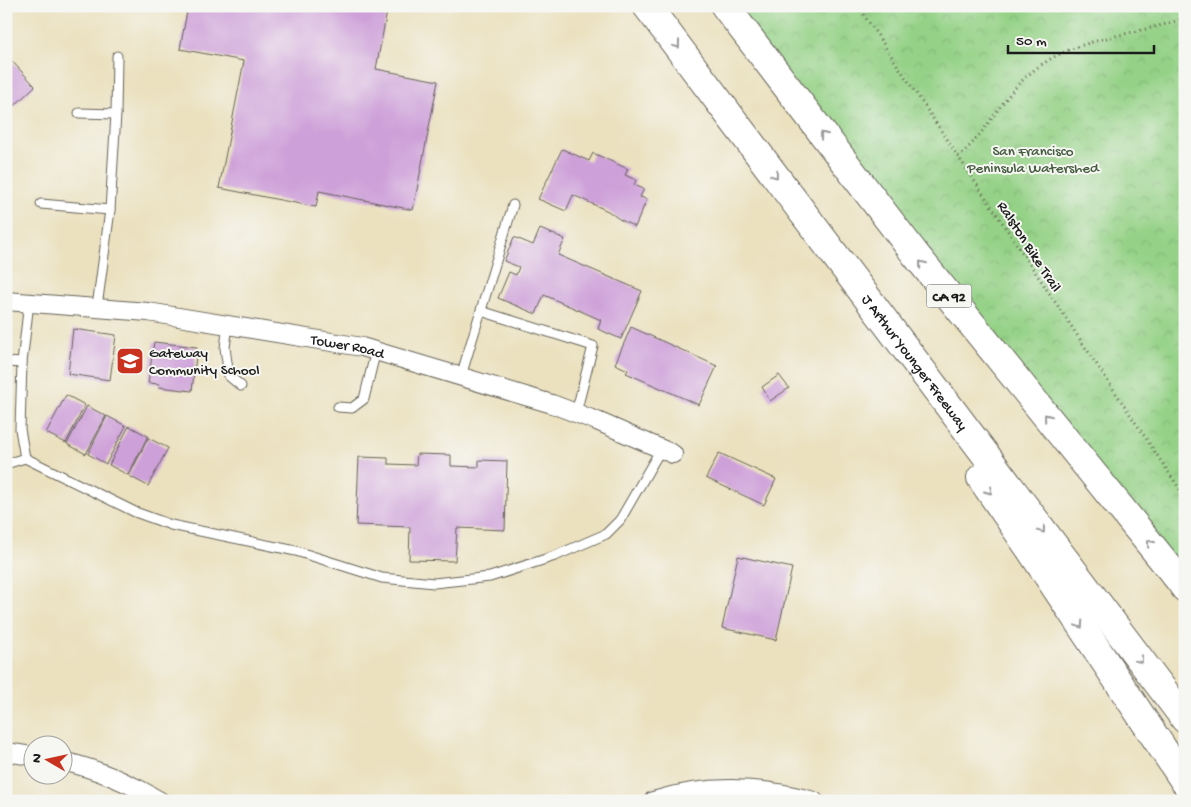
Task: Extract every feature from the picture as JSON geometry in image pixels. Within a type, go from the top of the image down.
[{"type":"highway","name":"J Arthur Younger Freeway","points":[[647,6],[1185,719]]},
{"type":"highway","name":"CA 92","points":[[725,6],[915,254],[1183,585]]},
{"type":"highway","points":[[897,338],[912,379],[1030,549],[1185,782]]},
{"type":"street","name":"Tower Road","points":[[6,301],[148,312],[376,350],[576,413],[667,451]]},
{"type":"street","points":[[6,752],[22,754]]},
{"type":"street","points":[[72,764],[115,778],[160,801]]},
{"type":"street","points":[[653,801],[704,789],[751,789],[777,797],[814,801]]},
{"type":"lane","points":[[97,307],[110,210],[116,114],[117,56]]},
{"type":"lane","points":[[79,113],[116,114]]},
{"type":"lane","points":[[41,204],[110,210]]},
{"type":"lane","points":[[461,376],[514,205]]},
{"type":"lane","points":[[25,458],[20,429],[22,363],[29,302]]},
{"type":"lane","points":[[481,310],[593,346],[576,413]]},
{"type":"lane","points":[[228,324],[225,348],[229,376],[241,386]]},
{"type":"lane","points":[[338,407],[352,408],[364,400],[376,350]]},
{"type":"lane","points":[[6,362],[22,363]]},
{"type":"lane","points":[[6,464],[25,458],[136,512],[171,525],[296,551],[382,578],[434,583],[490,577],[555,556],[606,534],[620,520],[667,451]]},
{"type":"path","name":"Ralston Bike Trail","points":[[858,6],[1027,263],[1185,497]]},
{"type":"path","points":[[958,157],[976,141],[997,110],[1018,85],[1029,74],[1056,56],[1094,41],[1185,18]]},
{"type":"green space","name":"San Francisco Peninsula Watershed","points":[[728,6],[1185,6],[1185,585]]},
{"type":"building","points":[[188,6],[388,6],[376,69],[438,81],[413,210],[319,191],[316,207],[219,188],[244,61],[180,49]]},
{"type":"building","points":[[9,58],[35,86],[6,114],[6,60]]},
{"type":"building","points":[[562,149],[589,161],[593,153],[628,169],[625,175],[636,180],[634,185],[644,189],[640,197],[647,199],[635,227],[608,211],[573,195],[566,211],[538,199]]},
{"type":"building","points":[[540,229],[565,239],[558,255],[642,291],[621,339],[598,329],[601,320],[544,295],[536,314],[498,298],[509,272],[516,275],[519,267],[504,261],[514,237],[533,245]]},
{"type":"building","points":[[631,327],[717,366],[699,405],[626,373],[628,370],[615,364]]},
{"type":"building","points":[[73,329],[116,335],[110,380],[68,374]]},
{"type":"building","points":[[154,342],[197,347],[192,391],[159,387],[160,384],[148,383]]},
{"type":"building","points":[[779,375],[789,388],[770,401],[762,387]]},
{"type":"building","points":[[66,395],[85,405],[66,443],[46,433]]},
{"type":"building","points":[[87,406],[106,416],[86,454],[67,444]]},
{"type":"building","points":[[107,416],[126,426],[106,464],[88,454]]},
{"type":"building","points":[[129,426],[148,436],[128,475],[109,465]]},
{"type":"building","points":[[148,438],[168,448],[148,486],[129,476]]},
{"type":"building","points":[[719,453],[776,479],[764,505],[706,478]]},
{"type":"building","points":[[417,454],[451,455],[451,466],[479,467],[479,460],[507,461],[505,530],[457,528],[455,561],[409,560],[410,527],[356,525],[359,457],[388,458],[388,464],[416,465]]},
{"type":"building","points":[[738,556],[792,568],[776,640],[722,628]]},
{"type":"place","name":"Gateway Community School","points":[[130,361]]}]
